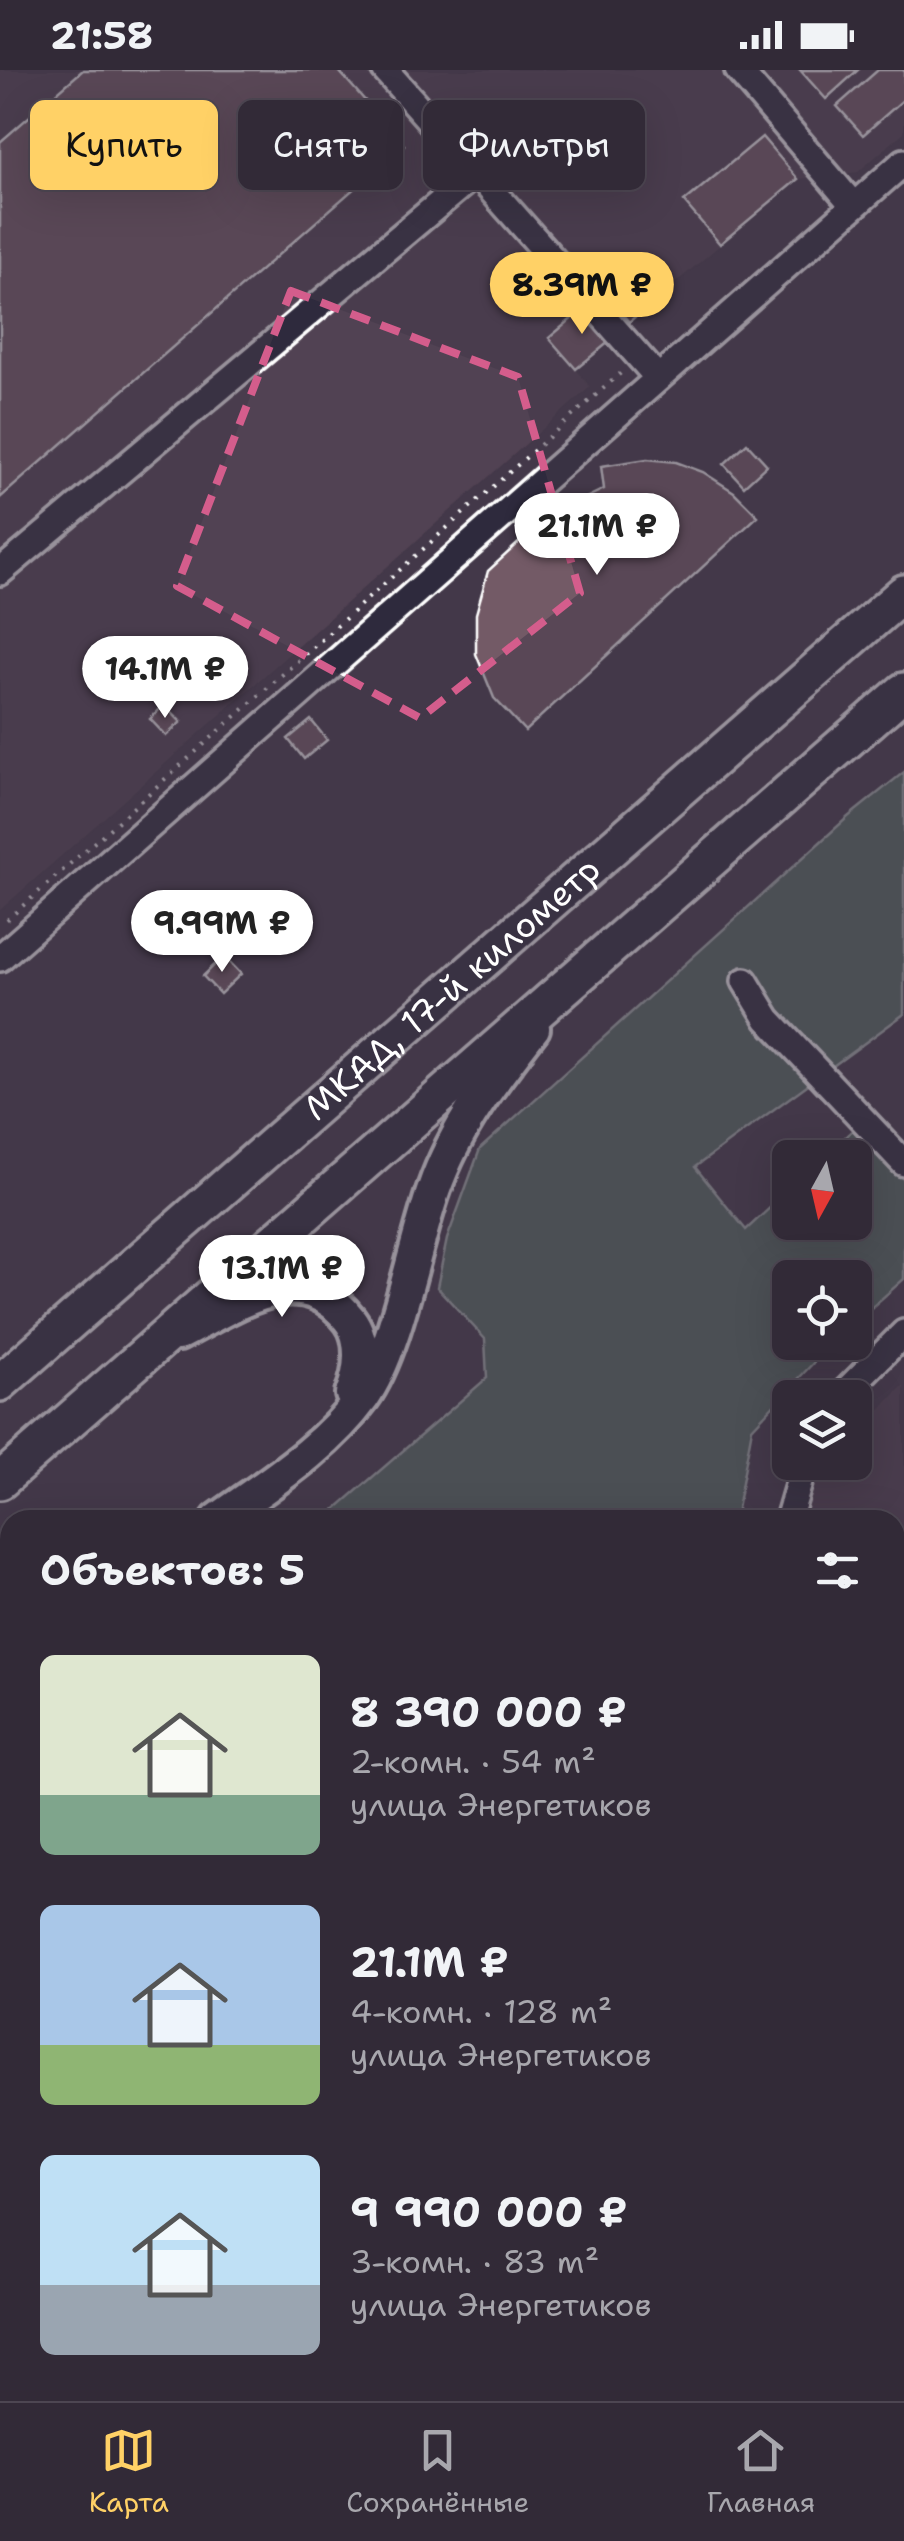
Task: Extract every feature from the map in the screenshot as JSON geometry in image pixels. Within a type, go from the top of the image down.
[{"type":"highway","name":"МКАД, 17-й километр","points":[[0,1383],[904,593]]},
{"type":"highway","name":"МКАД, 17-й километр","points":[[0,1481],[904,691]]},
{"type":"main road","points":[[232,1510],[314,1450],[373,1380],[446,1158],[498,1073],[567,985]]},
{"type":"main road","points":[[156,1344],[260,1292],[298,1287],[319,1294],[337,1304],[354,1325],[359,1344],[358,1376],[342,1420]]},
{"type":"street","points":[[385,70],[423,113]]},
{"type":"street","points":[[738,70],[854,206]]},
{"type":"street","points":[[0,958],[904,162]]},
{"type":"street","points":[[0,572],[456,190]]},
{"type":"street","points":[[491,190],[658,378]]},
{"type":"street","points":[[746,981],[768,1018],[904,1163]]},
{"type":"street","points":[[857,1380],[904,1333]]},
{"type":"street","points":[[791,1510],[800,1480]]},
{"type":"highlighted area","points":[[291,291],[518,377],[580,593],[420,718],[177,586]]},
{"type":"shaded area","points":[[0,70],[904,70],[904,132],[858,172],[798,179],[629,322],[576,369],[590,387],[0,910]]},
{"type":"shaded area","points":[[904,1385],[904,1510],[802,1510],[809,1483],[872,1480],[872,1418]]},
{"type":"green space","points":[[904,772],[904,1014],[695,1167],[746,1230],[772,1206],[772,1240],[872,1240],[872,1142],[904,1175],[904,1279],[872,1307],[872,1260],[772,1260],[772,1360],[816,1360],[797,1380],[772,1380],[772,1407],[752,1428],[737,1510],[335,1510],[487,1378],[485,1339],[437,1287],[447,1239],[480,1149],[848,817]]},
{"type":"green space","points":[[857,1126],[870,1140],[842,1140]]},
{"type":"building","points":[[83,70],[338,70],[364,100],[238,100],[238,190],[352,190],[0,498],[0,142],[30,116],[30,190],[218,190],[218,100],[48,100]]},
{"type":"building","points":[[800,70],[858,70],[826,99]]},
{"type":"building","points":[[878,70],[904,70],[904,99],[863,135],[837,106]]},
{"type":"building","points":[[762,137],[798,179],[720,244],[684,202]]},
{"type":"building","points":[[638,260],[665,291],[629,322],[602,290]]},
{"type":"building","points":[[588,305],[615,337],[576,369],[549,338]]},
{"type":"building","points":[[747,443],[767,465],[744,486],[724,464]]},
{"type":"building","points":[[647,459],[676,462],[703,472],[734,492],[758,516],[525,731],[494,698],[476,654],[476,614],[488,571],[547,517],[604,489],[601,466]]},
{"type":"building","points":[[164,705],[181,722],[166,736],[150,719]]},
{"type":"building","points":[[311,720],[327,740],[304,759],[288,739]]},
{"type":"building","points":[[224,956],[241,974],[220,994],[203,976]]}]
